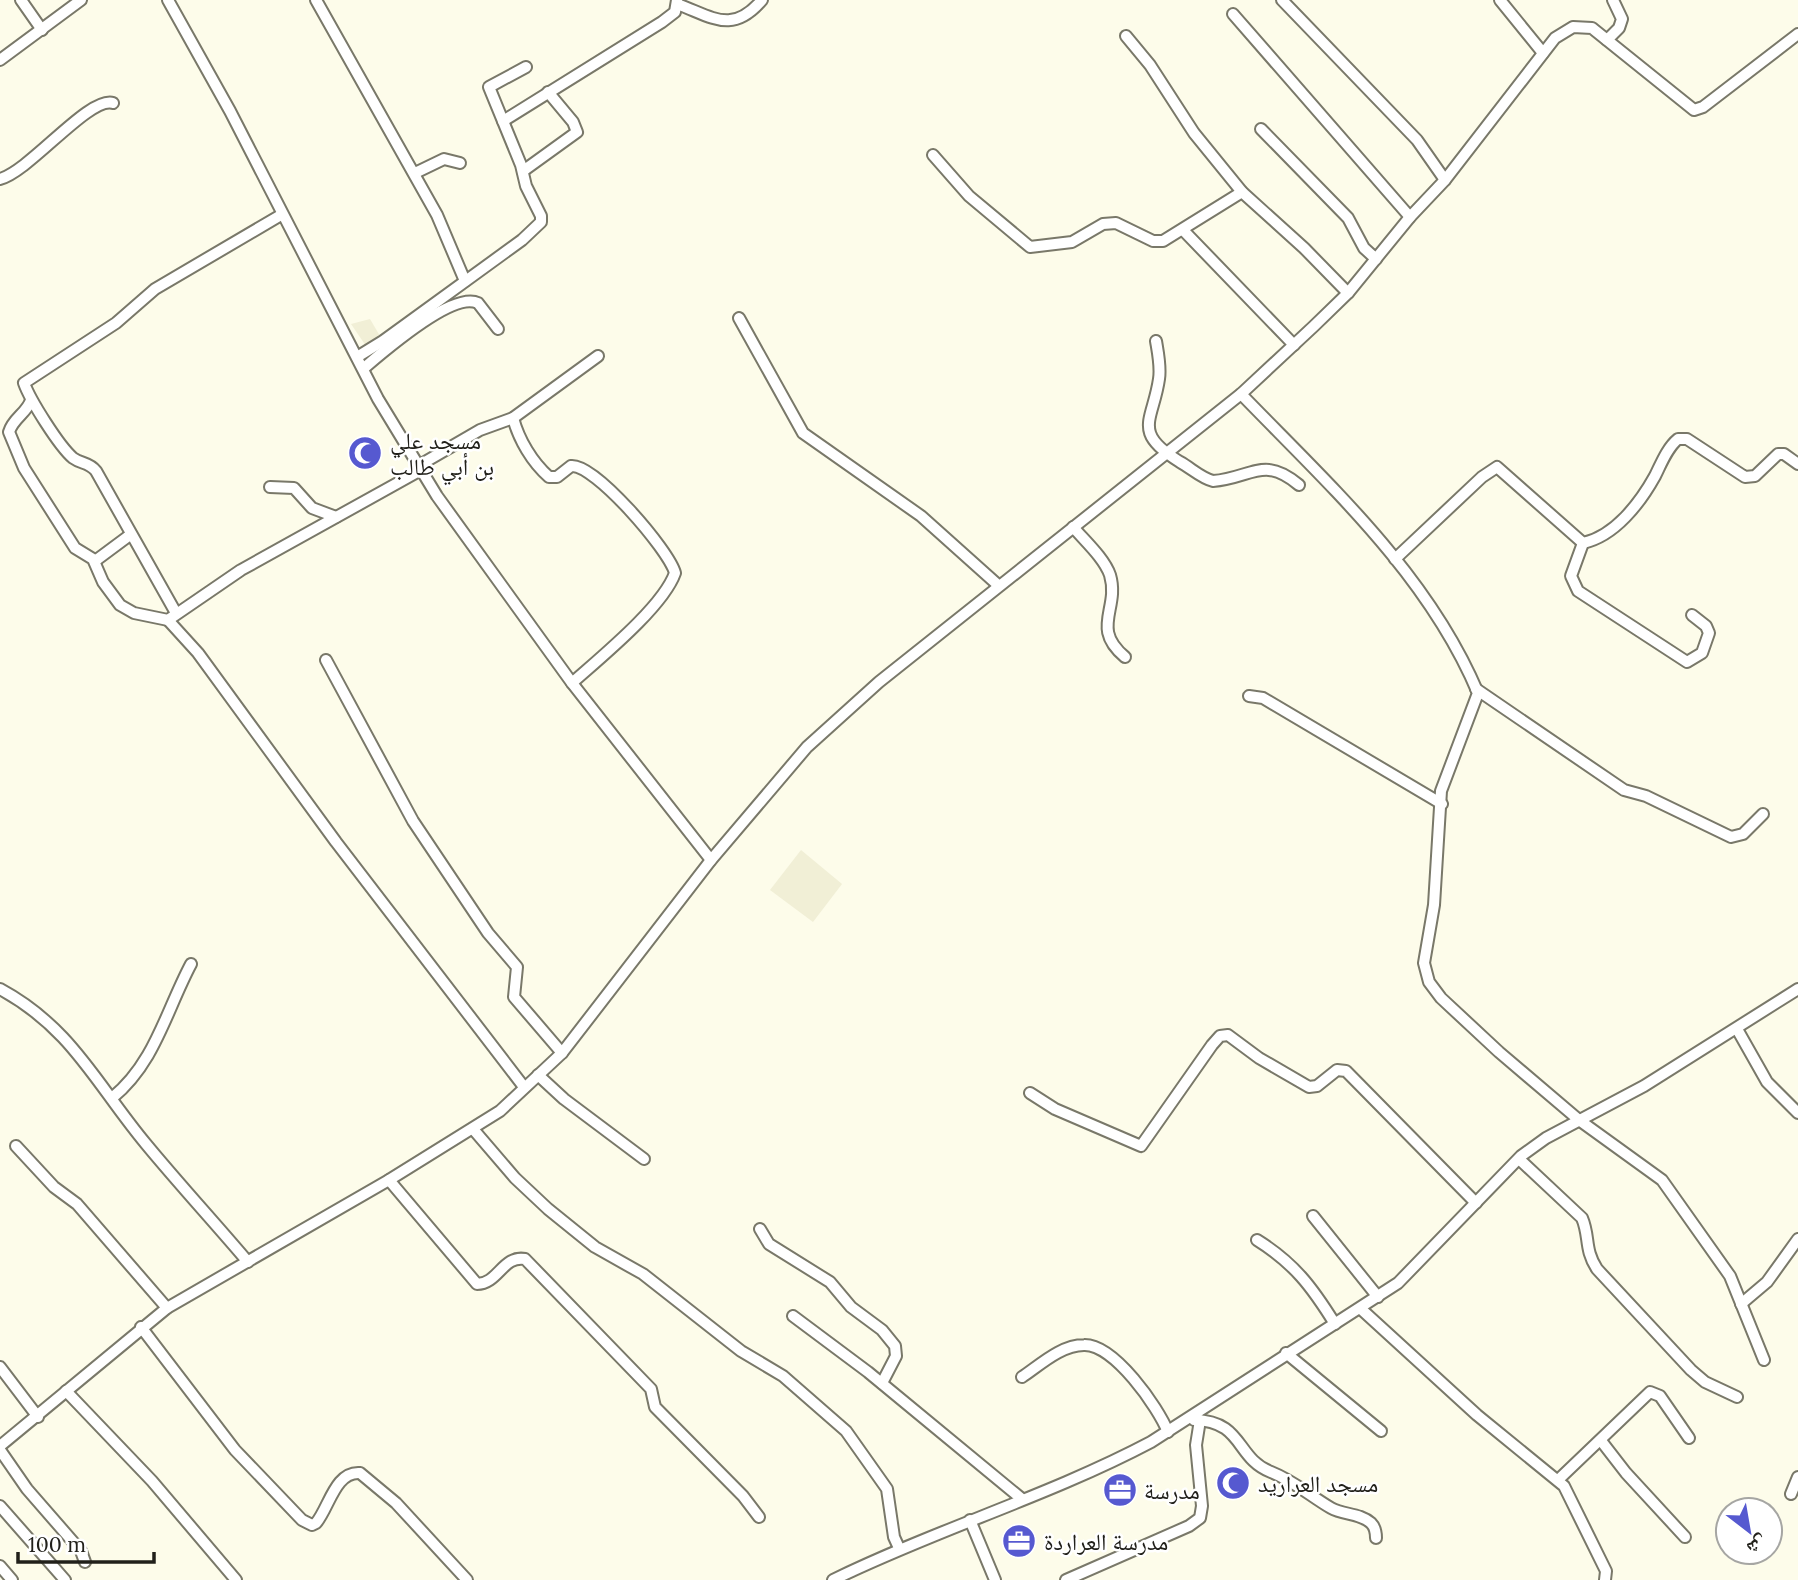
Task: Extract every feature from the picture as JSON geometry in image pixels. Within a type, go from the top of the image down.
[{"type":"street","points":[[21,0],[42,30]]},
{"type":"street","points":[[0,60],[80,0]]},
{"type":"street","points":[[168,0],[230,111],[281,215],[378,399],[420,468],[479,559],[711,860]]},
{"type":"street","points":[[316,0],[415,173],[437,215],[465,281]]},
{"type":"street","points":[[503,121],[662,22],[675,12],[677,2],[718,21],[729,22],[748,14],[762,0]]},
{"type":"street","points":[[1282,0],[1417,140],[1445,180]]},
{"type":"street","points":[[1500,0],[1543,53]]},
{"type":"street","points":[[1607,40],[1619,28],[1622,19],[1613,0]]},
{"type":"street","points":[[1233,14],[1410,217]]},
{"type":"street","points":[[85,1562],[81,1551],[27,1489],[0,1448],[167,1308],[389,1180],[500,1111],[562,1053],[711,860],[807,747],[879,682],[1241,394],[1294,345],[1348,293],[1410,217],[1445,180],[1555,38],[1573,27],[1592,28],[1694,110],[1703,107],[1798,34]]},
{"type":"street","points":[[1126,36],[1150,65],[1194,133],[1242,192],[1274,219],[1348,293]]},
{"type":"street","points":[[357,357],[531,233],[541,222],[541,216],[526,186],[523,171],[489,86],[526,67]]},
{"type":"street","points":[[523,171],[577,132],[573,122],[548,92]]},
{"type":"street","points":[[0,179],[33,161],[47,144],[101,104],[113,103]]},
{"type":"street","points":[[1261,129],[1348,218],[1364,248],[1376,259]]},
{"type":"street","points":[[933,155],[970,196],[1030,247],[1072,242],[1103,224],[1126,226],[1153,241],[1163,241],[1242,192]]},
{"type":"street","points":[[415,173],[444,159],[460,163]]},
{"type":"street","points":[[281,215],[155,289],[107,330],[24,383],[31,400],[73,458],[90,464],[96,471],[172,617],[336,842],[524,1087]]},
{"type":"street","points":[[1183,230],[1294,345]]},
{"type":"street","points":[[364,368],[430,318],[464,301],[478,303],[498,329]]},
{"type":"street","points":[[739,318],[803,433],[921,516],[998,585]]},
{"type":"street","points":[[1156,341],[1159,382],[1148,416],[1148,426],[1152,436],[1166,453],[1213,481],[1261,468],[1272,468],[1299,485]]},
{"type":"street","points":[[31,400],[29,406],[13,420],[9,435],[24,468],[75,548],[94,561],[103,582],[123,608],[172,617],[242,570],[420,468],[480,430],[513,418],[598,356]]},
{"type":"street","points":[[1241,394],[1359,514],[1395,559],[1441,626],[1476,689],[1477,701],[1441,792],[1434,905],[1424,963],[1429,982],[1450,1007],[1579,1120],[1662,1180],[1722,1260],[1764,1360]]},
{"type":"street","points":[[513,418],[518,434],[538,467],[549,477],[557,477],[572,466],[586,469],[619,499],[666,554],[675,573],[671,583],[654,604],[572,683]]},
{"type":"street","points":[[1692,615],[1706,626],[1709,633],[1702,653],[1687,662],[1578,591],[1571,576],[1583,543],[1602,536],[1623,519],[1650,484],[1678,439],[1687,439],[1745,477],[1755,476],[1778,454],[1784,454],[1798,464]]},
{"type":"street","points":[[1395,559],[1482,477],[1497,467],[1583,543]]},
{"type":"street","points":[[270,486],[294,488],[312,508],[336,517]]},
{"type":"street","points":[[1073,527],[1109,573],[1112,600],[1106,629],[1114,648],[1125,657]]},
{"type":"street","points":[[94,561],[130,535]]},
{"type":"street","points":[[326,660],[413,821],[488,933],[517,967],[514,997],[562,1053]]},
{"type":"street","points":[[1476,689],[1624,790],[1647,796],[1714,830],[1731,837],[1744,834],[1763,814]]},
{"type":"street","points":[[1249,696],[1264,698],[1442,804]]},
{"type":"street","points":[[112,1098],[140,1072],[153,1051],[169,1006],[191,964]]},
{"type":"street","points":[[0,989],[32,1006],[57,1030],[145,1142],[248,1262]]},
{"type":"street","points":[[833,1580],[899,1548],[1111,1463],[1168,1432],[1286,1353],[1378,1297],[1420,1262],[1519,1159],[1546,1138],[1644,1086],[1798,989]]},
{"type":"street","points":[[1737,1029],[1767,1082],[1798,1113]]},
{"type":"street","points":[[1030,1093],[1055,1109],[1134,1146],[1141,1146],[1212,1045],[1220,1036],[1228,1035],[1259,1058],[1309,1087],[1317,1086],[1337,1070],[1346,1071],[1476,1203]]},
{"type":"street","points":[[538,1075],[564,1099],[645,1159]]},
{"type":"street","points":[[473,1129],[515,1178],[548,1209],[595,1247],[643,1274],[741,1351],[783,1376],[846,1431],[887,1489],[894,1537],[899,1548]]},
{"type":"street","points":[[16,1146],[54,1187],[77,1204],[167,1308]]},
{"type":"street","points":[[1519,1159],[1581,1218],[1588,1231],[1588,1255],[1597,1269],[1691,1370],[1705,1382],[1737,1397]]},
{"type":"street","points":[[389,1180],[477,1284],[491,1279],[510,1261],[525,1259],[651,1389],[655,1407],[736,1488],[759,1517]]},
{"type":"street","points":[[1313,1216],[1378,1297]]},
{"type":"street","points":[[760,1229],[769,1244],[830,1282],[851,1307],[890,1338],[896,1356],[882,1383]]},
{"type":"street","points":[[1741,1304],[1768,1282],[1798,1239]]},
{"type":"street","points":[[1256,1241],[1284,1257],[1318,1297],[1335,1324]]},
{"type":"street","points":[[1361,1309],[1477,1415],[1558,1480],[1569,1495],[1606,1571],[1605,1580]]},
{"type":"street","points":[[793,1316],[882,1383],[1022,1499]]},
{"type":"street","points":[[141,1328],[235,1450],[302,1520],[312,1525],[316,1523],[340,1482],[350,1474],[360,1474],[396,1503],[467,1580]]},
{"type":"street","points":[[1022,1377],[1075,1346],[1094,1346],[1125,1371],[1152,1402],[1168,1432]]},
{"type":"street","points":[[1286,1353],[1381,1431]]},
{"type":"street","points":[[0,1367],[38,1417]]},
{"type":"street","points":[[66,1391],[152,1481],[236,1580]]},
{"type":"street","points":[[1558,1480],[1602,1442],[1633,1406],[1650,1392],[1660,1396],[1689,1438]]},
{"type":"street","points":[[1186,1420],[1220,1424],[1230,1430],[1261,1468],[1294,1481],[1332,1509],[1363,1518],[1372,1524],[1376,1538]]},
{"type":"street","points":[[1070,1579],[1189,1526],[1200,1518],[1202,1506],[1196,1445],[1200,1420]]},
{"type":"street","points":[[1602,1442],[1626,1473],[1685,1537]]},
{"type":"street","points":[[1791,1494],[1798,1477]]},
{"type":"street","points":[[0,1506],[65,1580]]},
{"type":"street","points":[[970,1520],[995,1580]]},
{"type":"street","points":[[0,1566],[12,1580]]},
{"type":"shaded area","points":[[370,319],[380,336],[366,346],[351,324]]},
{"type":"shaded area","points":[[801,850],[842,884],[813,922],[770,890]]},
{"type":"place","name":"مسجد علي بن أبي طالب","points":[[365,453]]},
{"type":"place","name":"مسجد العراريد","points":[[1233,1483]]},
{"type":"place","name":"مدرسة","points":[[1120,1490]]},
{"type":"place","name":"مدرسة العراردة","points":[[1019,1541]]}]
